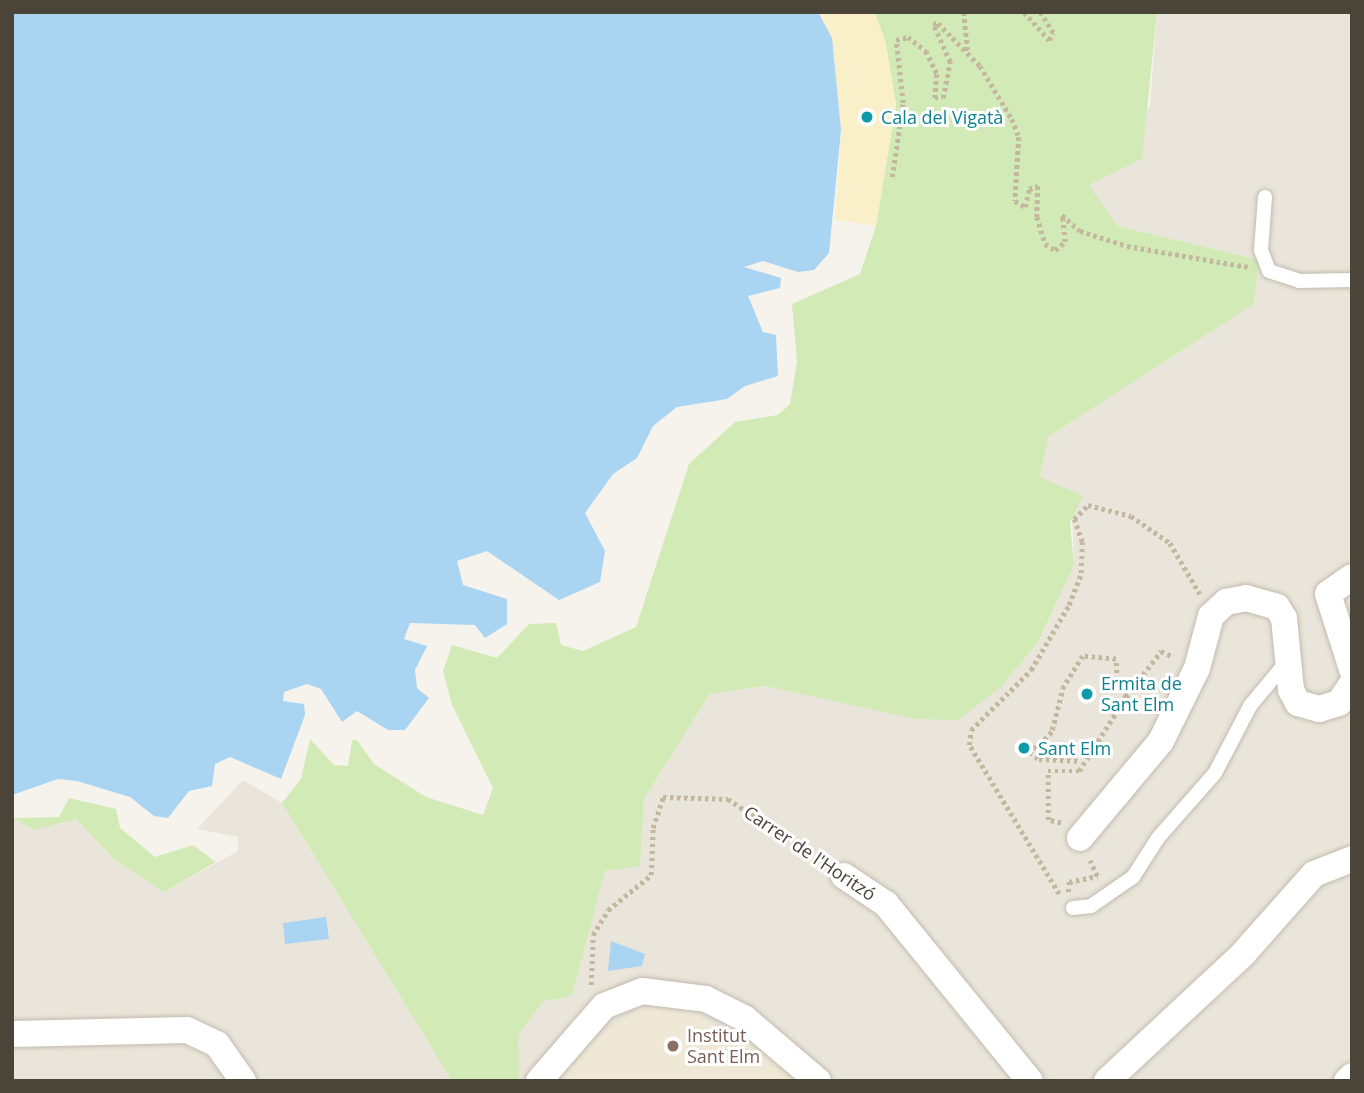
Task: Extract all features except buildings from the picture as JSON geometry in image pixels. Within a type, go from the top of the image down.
[{"type":"street","points":[[1352,577],[1328,594],[1352,668]]},
{"type":"street","points":[[1080,838],[1129,785],[1180,708],[1211,616],[1226,602],[1246,598],[1277,607],[1284,618],[1291,690],[1309,707],[1339,703],[1352,684]]},
{"type":"street","points":[[1107,1081],[1233,964],[1314,874],[1352,859]]},
{"type":"street","name":"Carrer de l'Horitzó","points":[[844,876],[887,904],[1030,1081]]},
{"type":"street","points":[[539,1081],[604,1006],[642,991],[706,999],[744,1018],[818,1081]]},
{"type":"street","points":[[12,1034],[187,1030],[217,1044],[243,1081]]},
{"type":"street","points":[[1347,1081],[1352,1076]]},
{"type":"lane","points":[[1265,197],[1261,250],[1269,271],[1299,281],[1352,280]]},
{"type":"lane","points":[[1073,908],[1091,906],[1133,877],[1158,838],[1209,782],[1250,706],[1289,659]]},
{"type":"path","points":[[964,12],[969,55]]},
{"type":"path","points":[[1024,12],[1049,40],[1053,33],[1040,12]]},
{"type":"path","points":[[892,177],[903,103],[896,40],[908,37],[926,51],[937,74],[935,98],[943,98],[950,62],[933,24],[969,55],[1012,119],[1019,137],[1015,201],[1025,207],[1029,189],[1038,186],[1037,217],[1045,244],[1063,249],[1062,215],[1080,231],[1128,246],[1269,271]]},
{"type":"path","points":[[1097,876],[1069,882],[1062,899],[969,745],[971,730],[1031,670],[1069,605],[1081,573],[1082,542],[1074,519],[1088,505],[1131,516],[1170,543],[1211,616]]},
{"type":"path","points":[[1048,820],[1048,771],[1079,771],[1081,761],[1161,651]]},
{"type":"path","points":[[1081,761],[1040,759],[1024,748],[1037,748],[1052,732],[1064,686],[1083,656],[1116,659],[1117,687],[1126,697]]},
{"type":"path","name":"Carrer de l'Horitzó","points":[[604,1006],[589,982],[593,935],[608,910],[651,875],[653,828],[663,797],[728,799],[844,876]]},
{"type":"shaded area","points":[[1157,12],[1352,12],[1352,1081],[518,1081],[518,1035],[544,1001],[572,996],[605,871],[640,865],[644,799],[710,694],[766,686],[829,697],[1001,687],[1038,642],[1074,565],[1072,509],[1040,477],[1048,437],[1254,304],[1259,260],[1118,226],[1089,185],[1150,106]]},
{"type":"shaded area","points":[[243,780],[282,803],[452,1081],[12,1081],[12,818],[35,830],[76,819],[114,859],[164,892],[238,851],[238,837],[197,829]]},
{"type":"shaded area","name":"Institut Sant Elm","points":[[642,1008],[682,1008],[781,1061],[798,1081],[556,1081],[606,1030]]},
{"type":"green space","points":[[875,12],[1157,12],[1142,159],[1089,185],[1118,226],[1259,260],[1254,304],[1048,437],[1040,477],[1083,496],[1070,523],[1074,565],[1038,642],[1001,687],[958,720],[915,719],[766,686],[710,694],[644,799],[640,866],[605,871],[572,996],[544,1001],[518,1035],[519,1079],[452,1081],[282,803],[301,779],[310,739],[334,765],[348,766],[352,740],[357,740],[374,764],[426,797],[483,815],[493,788],[452,705],[443,671],[452,645],[497,658],[529,624],[556,623],[561,645],[583,651],[636,627],[689,464],[735,422],[778,415],[790,404],[797,362],[792,304],[860,274],[876,226],[896,104]]},
{"type":"green space","points":[[69,798],[116,809],[120,828],[155,857],[193,845],[216,862],[164,892],[114,859],[76,819],[35,830],[12,818],[59,817]]},
{"type":"sand","name":"Cala del Vigatà","points":[[818,12],[875,12],[886,43],[896,104],[876,226],[835,220],[841,130],[832,38]]},
{"type":"water","points":[[12,12],[818,12],[832,38],[841,130],[829,253],[814,270],[798,272],[763,261],[744,267],[781,278],[780,288],[748,296],[763,332],[776,335],[778,376],[745,386],[727,399],[677,407],[653,426],[637,458],[613,474],[585,513],[605,551],[600,582],[559,600],[487,551],[457,561],[463,585],[507,599],[507,624],[485,638],[475,625],[410,623],[404,639],[427,646],[415,670],[417,688],[429,698],[405,730],[388,730],[357,711],[342,722],[321,689],[307,684],[284,692],[283,701],[304,704],[305,715],[281,779],[230,757],[215,764],[212,786],[189,791],[168,818],[154,816],[130,797],[77,781],[58,779],[12,795]]},
{"type":"water","points":[[326,917],[329,939],[285,944],[283,923]]},
{"type":"water","points":[[611,941],[645,954],[642,966],[608,971]]},
{"type":"place","name":"Cala del Vigatà","points":[[867,117]]},
{"type":"place","name":"Ermita de Sant Elm","points":[[1087,694]]},
{"type":"place","name":"Sant Elm","points":[[1024,748]]},
{"type":"place","name":"Institut Sant Elm","points":[[673,1046]]}]
